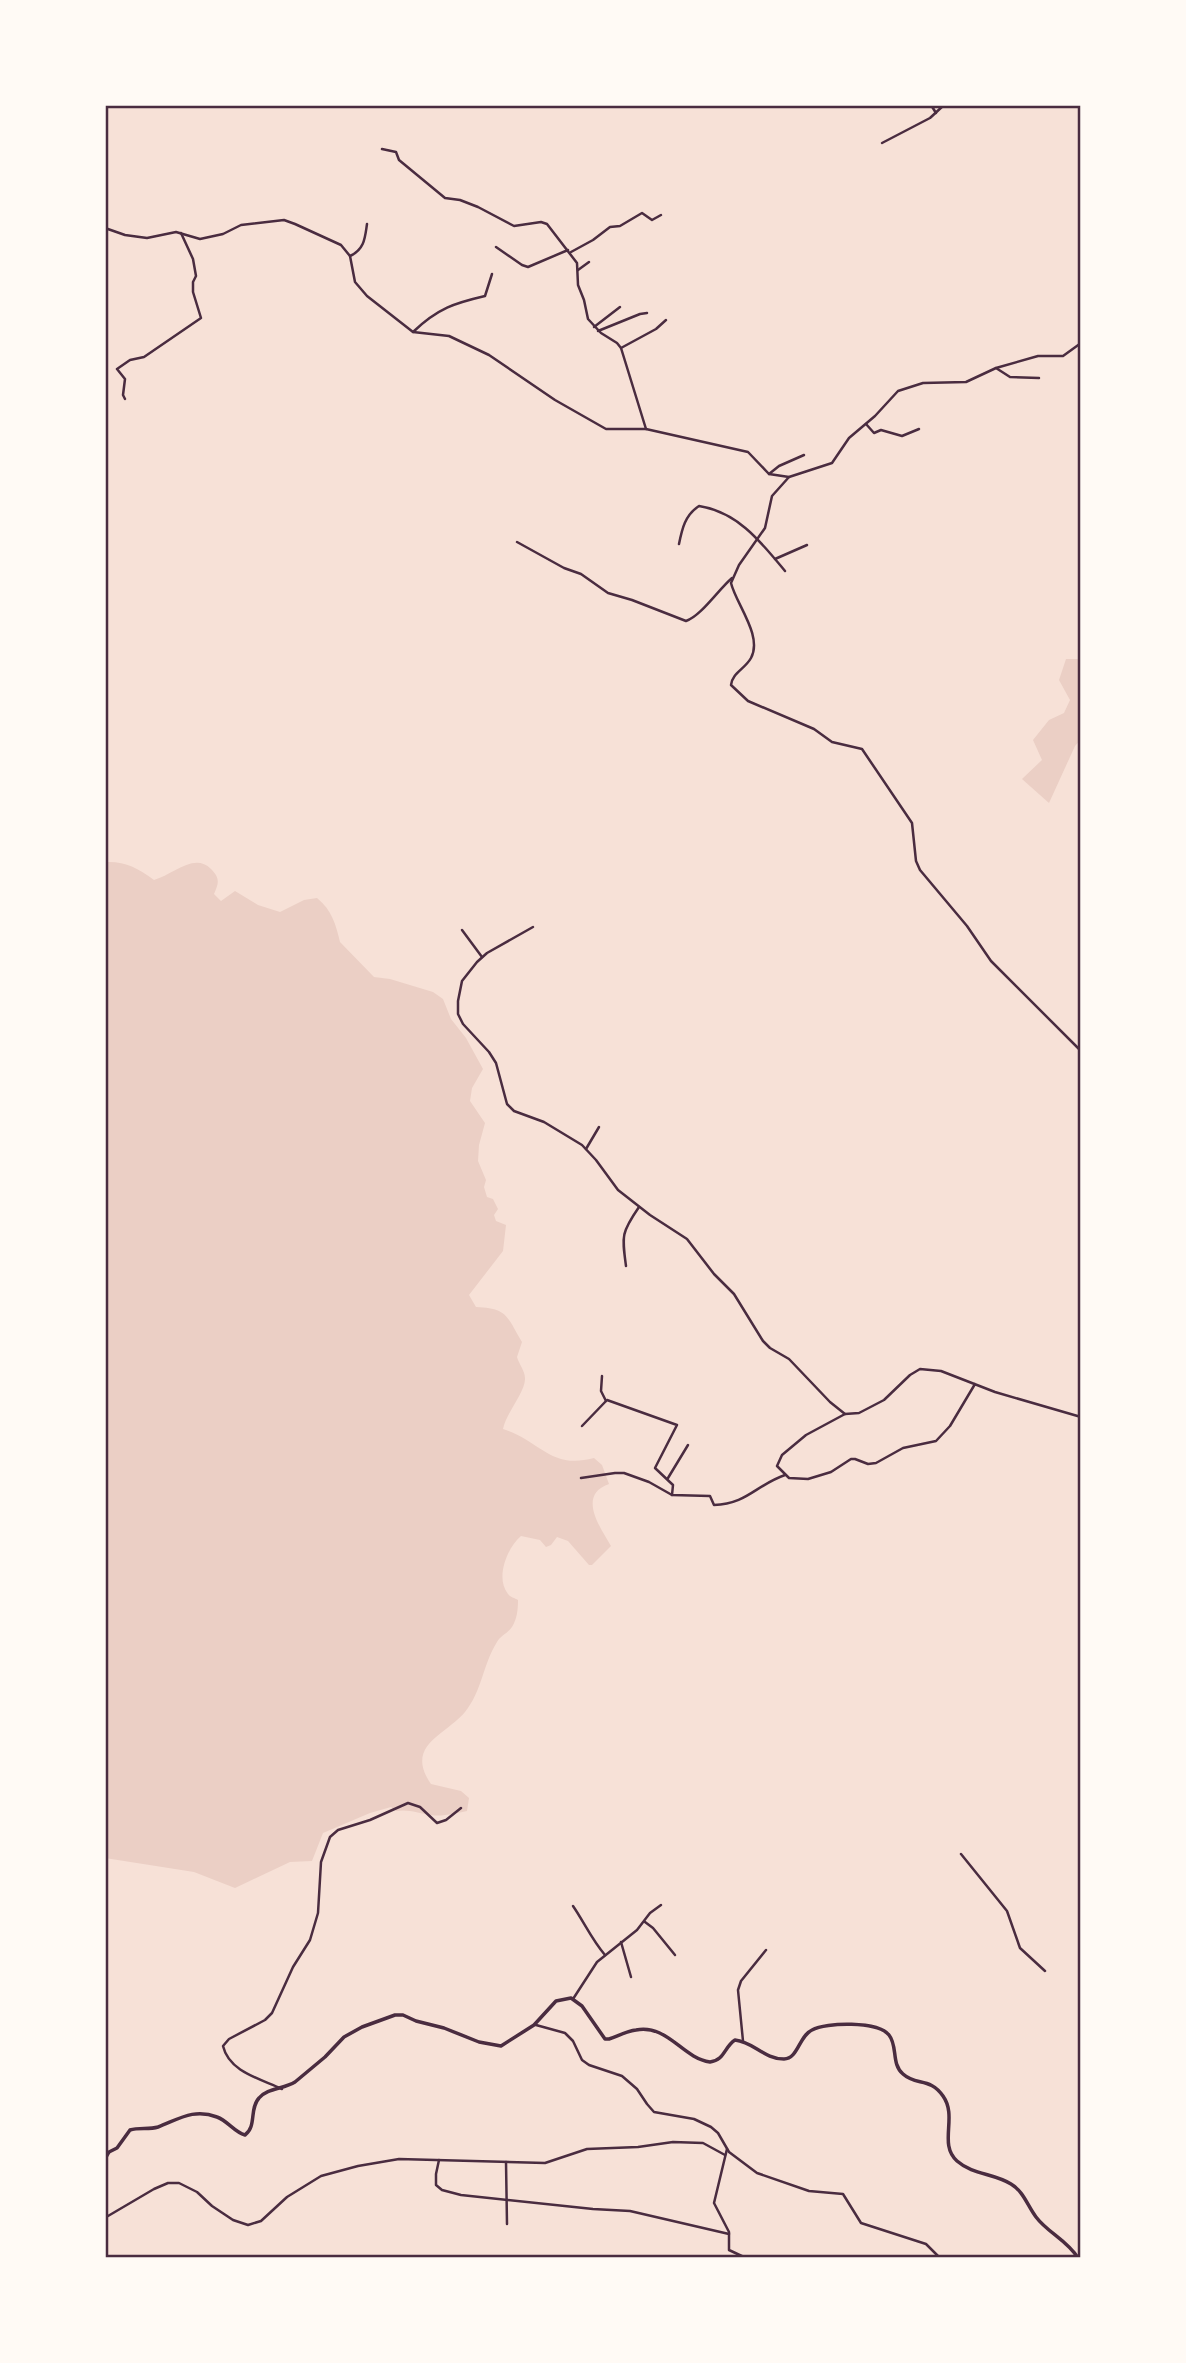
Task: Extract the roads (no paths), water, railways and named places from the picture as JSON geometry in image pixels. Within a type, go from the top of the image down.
[{"type":"main road","points":[[107,2154],[120,2144],[130,2130],[155,2128],[189,2114],[214,2116],[245,2135],[251,2128],[253,2110],[258,2099],[265,2093],[295,2082],[349,2034],[394,2015],[403,2015],[494,2046],[509,2043],[534,2025],[556,2001],[573,1999],[594,2022],[602,2036],[608,2039],[638,2029],[656,2032],[673,2039],[694,2057],[709,2062],[722,2057],[734,2040],[749,2042],[763,2053],[786,2059],[792,2056],[806,2033],[814,2028],[867,2025],[886,2032],[890,2037],[897,2065],[902,2073],[911,2079],[931,2084],[947,2102],[951,2122],[948,2147],[952,2155],[971,2170],[1013,2185],[1023,2194],[1036,2218],[1062,2239],[1078,2258]]},
{"type":"street","points":[[931,105],[936,113]]},
{"type":"street","points":[[882,143],[936,113],[944,105]]},
{"type":"street","points":[[382,149],[395,152],[399,160],[445,198],[482,208],[514,226],[545,223],[577,263],[578,285],[588,319],[598,331],[621,348],[646,429]]},
{"type":"street","points":[[496,247],[528,267],[569,252],[642,213],[652,220],[661,215]]},
{"type":"street","points":[[105,228],[125,235],[147,238],[176,232],[200,239],[223,234],[241,225],[284,220],[341,245],[350,256],[355,282],[367,296],[413,332],[449,336],[489,355],[555,400],[606,429],[646,429],[748,452],[769,474],[789,477],[832,463],[849,438],[898,391],[923,383],[966,382],[996,368],[1038,356],[1063,356],[1081,343]]},
{"type":"street","points":[[350,256],[361,248],[367,223]]},
{"type":"street","points":[[125,399],[125,379],[117,369],[130,360],[144,357],[201,318],[193,292],[196,276],[194,259],[181,233]]},
{"type":"street","points":[[578,272],[589,261]]},
{"type":"street","points":[[413,332],[451,304],[485,296],[492,274]]},
{"type":"street","points":[[594,327],[620,307]]},
{"type":"street","points":[[598,331],[647,313]]},
{"type":"street","points":[[621,348],[656,329],[666,320]]},
{"type":"street","points":[[996,368],[1010,377],[1039,378]]},
{"type":"street","points":[[866,424],[874,433],[881,430],[900,436],[919,429]]},
{"type":"street","points":[[769,474],[779,466],[804,455]]},
{"type":"street","points":[[517,542],[564,568],[581,574],[608,593],[686,621],[695,618],[716,592],[732,579],[766,524],[772,496],[789,477]]},
{"type":"street","points":[[679,544],[684,523],[692,511],[699,506],[709,508],[737,520],[758,539],[785,571]]},
{"type":"street","points":[[775,559],[807,545]]},
{"type":"street","points":[[732,579],[732,587],[748,622],[754,646],[750,660],[732,679],[732,687],[748,701],[814,729],[832,742],[862,749],[912,822],[916,861],[920,870],[967,926],[991,961],[1081,1051]]},
{"type":"street","points":[[533,927],[482,957],[467,972],[460,987],[458,1009],[463,1024],[496,1063],[509,1107],[544,1122],[586,1149],[618,1190],[687,1239],[734,1294],[766,1345],[789,1359],[845,1414]]},
{"type":"street","points":[[462,930],[482,957]]},
{"type":"street","points":[[586,1149],[599,1126]]},
{"type":"street","points":[[626,1266],[623,1236],[626,1226],[639,1207]]},
{"type":"street","points":[[975,1384],[950,1426],[936,1441],[903,1448],[876,1463],[851,1460],[812,1479],[796,1480],[785,1475],[776,1465],[782,1455],[806,1435],[845,1414],[859,1413],[884,1399],[920,1369],[940,1371],[1081,1417]]},
{"type":"street","points":[[603,1376],[602,1393],[606,1401],[677,1424],[655,1468],[673,1485],[672,1495]]},
{"type":"street","points":[[582,1426],[606,1401]]},
{"type":"street","points":[[667,1479],[688,1445]]},
{"type":"street","points":[[580,1478],[624,1473],[641,1478],[672,1495],[710,1496],[714,1505],[726,1505],[739,1502],[772,1479],[785,1475]]},
{"type":"street","points":[[282,2089],[243,2071],[230,2059],[223,2046],[229,2039],[265,2020],[272,2013],[293,1967],[310,1940],[318,1913],[320,1867],[328,1840],[338,1830],[370,1820],[408,1803],[417,1805],[437,1823],[446,1820],[461,1808]]},
{"type":"street","points":[[961,1854],[1003,1905],[1020,1948],[1045,1971]]},
{"type":"street","points":[[573,1999],[592,1967],[661,1905]]},
{"type":"street","points":[[573,1906],[593,1941],[605,1955]]},
{"type":"street","points":[[645,1922],[675,1955]]},
{"type":"street","points":[[621,1942],[631,1977]]},
{"type":"street","points":[[743,2041],[738,1990],[741,1981],[766,1950]]},
{"type":"street","points":[[534,2025],[565,2033],[573,2041],[582,2060],[622,2077],[633,2085],[654,2112],[694,2119],[711,2127],[721,2137],[727,2149],[747,2167],[763,2176],[809,2191],[842,2193],[861,2223],[926,2244],[940,2258]]},
{"type":"street","points":[[105,2214],[108,2216],[168,2183],[179,2183],[197,2192],[233,2220],[248,2225],[261,2221],[287,2197],[321,2176],[399,2159],[545,2163],[587,2149],[638,2147],[673,2142],[703,2143],[725,2155]]},
{"type":"street","points":[[727,2149],[714,2203],[729,2234],[729,2250],[746,2258]]},
{"type":"street","points":[[105,2160],[107,2154]]},
{"type":"street","points":[[439,2160],[435,2181],[439,2189],[461,2195],[630,2211],[729,2234]]},
{"type":"street","points":[[506,2162],[508,2224]]}]
